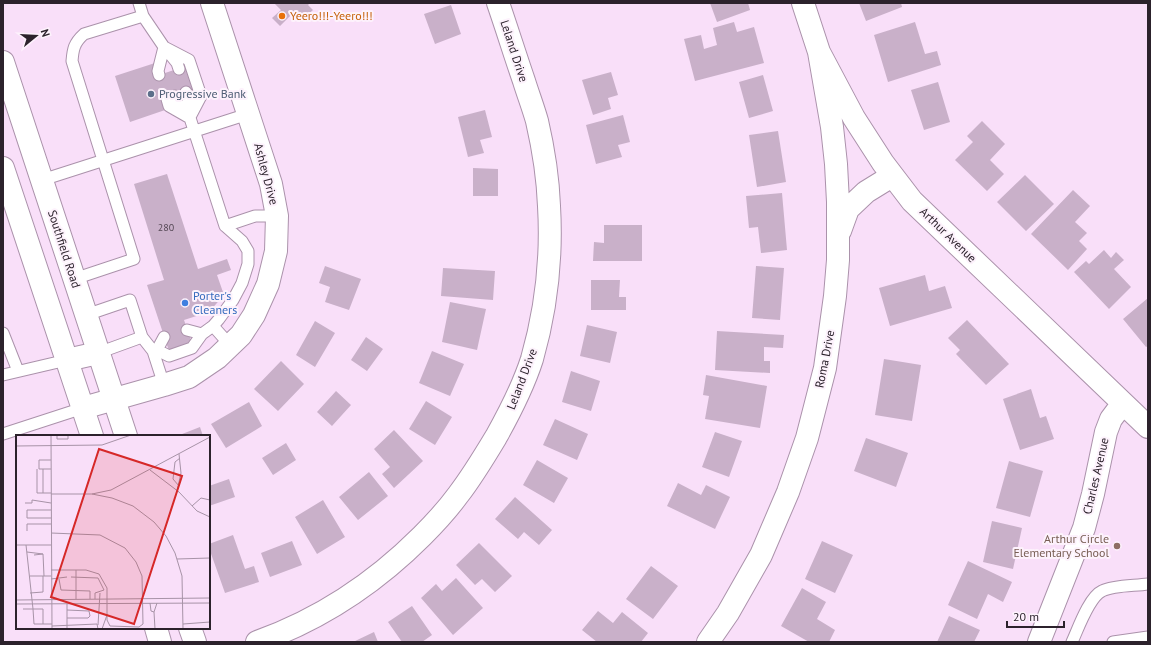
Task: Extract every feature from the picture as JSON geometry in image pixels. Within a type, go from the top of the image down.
[{"type":"street","name":"Ashley Drive","points":[[83,408],[189,377],[217,358],[241,335],[254,315],[268,284],[276,251],[277,216],[271,184],[212,3]]},
{"type":"street","name":"Leland Drive","points":[[257,642],[279,634],[304,622],[353,594],[402,556],[440,517],[458,496],[488,451],[513,407],[531,360],[544,304],[550,232],[549,204],[542,148],[536,120],[498,3]]},
{"type":"street","name":"Arthur Avenue","points":[[803,3],[819,52],[854,118],[892,176],[912,201],[1148,427]]},
{"type":"street","name":"Roma Drive","points":[[708,642],[728,613],[761,555],[788,492],[807,438],[825,368],[835,296],[838,238],[836,164],[832,127],[819,52]]},
{"type":"street","name":"Southfield Road","points":[[3,62],[126,435]]},
{"type":"street","points":[[3,168],[92,435]]},
{"type":"street","points":[[838,238],[848,209],[866,192],[892,176]]},
{"type":"street","points":[[67,360],[98,353]]},
{"type":"street","name":"Charles Avenue","points":[[1039,642],[1084,528],[1110,419],[1123,403]]},
{"type":"street","points":[[156,629],[160,642]]},
{"type":"street","points":[[190,629],[195,642]]},
{"type":"lane","points":[[139,3],[143,16],[179,69]]},
{"type":"lane","points":[[74,278],[134,259],[72,61],[73,50],[78,40],[84,34],[143,16]]},
{"type":"lane","points":[[163,74],[165,67],[164,47]]},
{"type":"lane","points":[[164,47],[189,60],[201,96],[190,118]]},
{"type":"lane","points":[[86,315],[130,300],[142,338],[155,351],[169,356],[192,348],[202,334],[220,319],[242,283],[248,264],[248,251],[242,241],[225,226],[194,132],[186,92]]},
{"type":"lane","points":[[171,97],[190,118]]},
{"type":"lane","points":[[42,180],[248,114]]},
{"type":"lane","points":[[225,226],[255,216],[277,216]]},
{"type":"lane","points":[[213,326],[230,345]]},
{"type":"lane","points":[[187,330],[202,334]]},
{"type":"lane","points":[[3,333],[18,371]]},
{"type":"lane","points":[[98,353],[142,338]]},
{"type":"lane","points":[[164,338],[155,351],[164,385]]},
{"type":"lane","points":[[3,375],[67,360]]},
{"type":"lane","points":[[3,434],[83,408]]},
{"type":"lane","points":[[1072,642],[1092,599],[1100,592],[1110,588],[1148,584]]},
{"type":"lane","points":[[1113,642],[1148,637]]},
{"type":"building","name":"Yeero!!!-Yeero!!!","points":[[274,3],[310,3],[308,5],[313,10],[300,22],[292,14],[280,26],[272,18],[281,10]]},
{"type":"building","points":[[710,3],[748,3],[750,10],[717,22]]},
{"type":"building","points":[[859,3],[901,3],[902,7],[866,21]]},
{"type":"building","points":[[451,5],[461,34],[435,44],[424,14]]},
{"type":"building","points":[[734,22],[737,32],[754,27],[764,63],[695,81],[684,39],[701,35],[704,49],[717,45],[713,28]]},
{"type":"building","points":[[915,22],[925,54],[937,51],[941,65],[888,82],[874,35]]},
{"type":"building","name":"Progressive Bank","points":[[155,63],[159,75],[189,65],[197,89],[165,99],[168,109],[130,122],[115,76]]},
{"type":"building","points":[[611,72],[618,95],[608,98],[611,109],[593,115],[582,80]]},
{"type":"building","points":[[763,75],[773,111],[749,118],[739,82]]},
{"type":"building","points":[[938,82],[950,122],[924,130],[911,90]]},
{"type":"building","points":[[485,110],[492,137],[480,140],[484,153],[468,157],[458,117]]},
{"type":"building","points":[[623,115],[630,142],[618,145],[622,157],[596,164],[586,125]]},
{"type":"building","points":[[982,121],[1005,144],[990,160],[1004,174],[987,191],[955,160],[973,142],[967,136]]},
{"type":"building","points":[[778,131],[786,182],[757,187],[749,135]]},
{"type":"building","points":[[473,168],[498,169],[498,196],[473,196]]},
{"type":"building","points":[[167,174],[198,269],[227,259],[231,270],[217,275],[224,295],[209,312],[184,320],[192,343],[169,351],[147,285],[164,280],[134,184]]},
{"type":"building","points":[[1025,175],[1054,204],[1026,231],[997,202]]},
{"type":"building","points":[[1073,190],[1090,206],[1075,222],[1087,233],[1079,241],[1087,249],[1068,270],[1031,234]]},
{"type":"building","points":[[782,193],[787,250],[761,253],[758,227],[749,228],[746,196]]},
{"type":"building","points":[[604,225],[642,225],[642,261],[593,261],[594,242],[604,243]]},
{"type":"building","points":[[1104,250],[1111,258],[1116,252],[1124,260],[1114,269],[1131,287],[1109,309],[1074,272],[1086,261],[1089,264]]},
{"type":"building","points":[[325,266],[361,279],[349,310],[325,302],[330,287],[319,283]]},
{"type":"building","points":[[756,266],[784,268],[780,320],[752,318]]},
{"type":"building","points":[[443,268],[495,271],[493,300],[441,296]]},
{"type":"building","points":[[925,275],[929,291],[945,286],[952,308],[890,326],[879,288]]},
{"type":"building","points":[[591,280],[620,280],[619,297],[626,297],[626,310],[591,310]]},
{"type":"building","points":[[1148,298],[1148,346],[1146,347],[1123,319]]},
{"type":"building","points":[[450,302],[486,309],[477,350],[442,342]]},
{"type":"building","points":[[967,320],[1009,364],[986,385],[956,354],[960,350],[948,338]]},
{"type":"building","points":[[315,321],[335,333],[315,367],[296,355]]},
{"type":"building","points":[[587,325],[617,332],[610,363],[580,356]]},
{"type":"building","points":[[717,331],[784,335],[783,348],[764,347],[764,361],[770,361],[770,373],[715,370]]},
{"type":"building","points":[[366,337],[383,349],[367,371],[351,360]]},
{"type":"building","points":[[432,351],[464,364],[450,396],[419,383]]},
{"type":"building","points":[[884,359],[921,365],[912,421],[875,415]]},
{"type":"building","points":[[281,361],[304,384],[278,411],[254,389]]},
{"type":"building","points":[[571,371],[600,381],[591,411],[562,402]]},
{"type":"building","points":[[706,375],[767,386],[760,428],[705,419],[709,396],[703,395]]},
{"type":"building","points":[[1031,389],[1040,418],[1046,416],[1054,439],[1020,450],[1003,399]]},
{"type":"building","points":[[336,391],[351,405],[332,426],[317,412]]},
{"type":"building","points":[[426,401],[452,417],[435,445],[409,429]]},
{"type":"building","points":[[249,402],[262,426],[226,448],[211,424]]},
{"type":"building","points":[[555,419],[588,434],[577,460],[543,445]]},
{"type":"building","points":[[200,427],[203,435],[180,435]]},
{"type":"building","points":[[394,430],[423,461],[394,488],[382,474],[390,467],[374,449]]},
{"type":"building","points":[[715,432],[742,441],[729,477],[702,467]]},
{"type":"building","points":[[866,438],[908,453],[896,487],[854,471]]},
{"type":"building","points":[[286,443],[296,460],[273,475],[262,458]]},
{"type":"building","points":[[537,460],[568,478],[554,503],[523,485]]},
{"type":"building","points":[[1009,461],[1043,471],[1030,517],[996,508]]},
{"type":"building","points":[[369,472],[388,496],[358,520],[339,497]]},
{"type":"building","points":[[229,479],[235,497],[210,506],[210,486]]},
{"type":"building","points":[[678,483],[701,495],[706,485],[730,497],[715,529],[667,506]]},
{"type":"building","points":[[515,497],[552,530],[539,545],[524,532],[518,539],[495,519]]},
{"type":"building","points":[[323,500],[345,537],[317,554],[295,517]]},
{"type":"building","points":[[992,521],[1022,528],[1013,569],[983,562]]},
{"type":"building","points":[[233,535],[245,569],[254,566],[259,582],[225,593],[210,551],[210,544]]},
{"type":"building","points":[[292,541],[302,565],[270,577],[261,553]]},
{"type":"building","points":[[822,541],[853,555],[835,593],[805,579]]},
{"type":"building","points":[[479,543],[512,576],[495,592],[482,579],[475,585],[456,565]]},
{"type":"building","points":[[968,561],[1012,582],[1003,602],[988,594],[977,619],[948,605]]},
{"type":"building","points":[[651,566],[678,586],[653,619],[626,599]]},
{"type":"building","points":[[456,578],[483,608],[453,635],[421,598],[436,584],[442,591]]},
{"type":"building","points":[[802,588],[826,602],[817,619],[835,630],[829,642],[809,642],[781,626]]},
{"type":"building","points":[[412,606],[432,635],[422,642],[402,642],[388,622]]},
{"type":"building","points":[[598,611],[613,623],[622,612],[648,633],[641,642],[597,642],[582,630]]},
{"type":"building","points":[[949,616],[980,630],[974,642],[937,642]]},
{"type":"building","points":[[374,632],[378,642],[353,642]]},
{"type":"place","name":"Yeero!!!-Yeero!!!","points":[[282,16]]},
{"type":"place","name":"Progressive Bank","points":[[151,94]]},
{"type":"place","name":"Porter's Cleaners","points":[[185,303]]},
{"type":"place","name":"Arthur Circle Elementary School","points":[[1117,546]]}]
